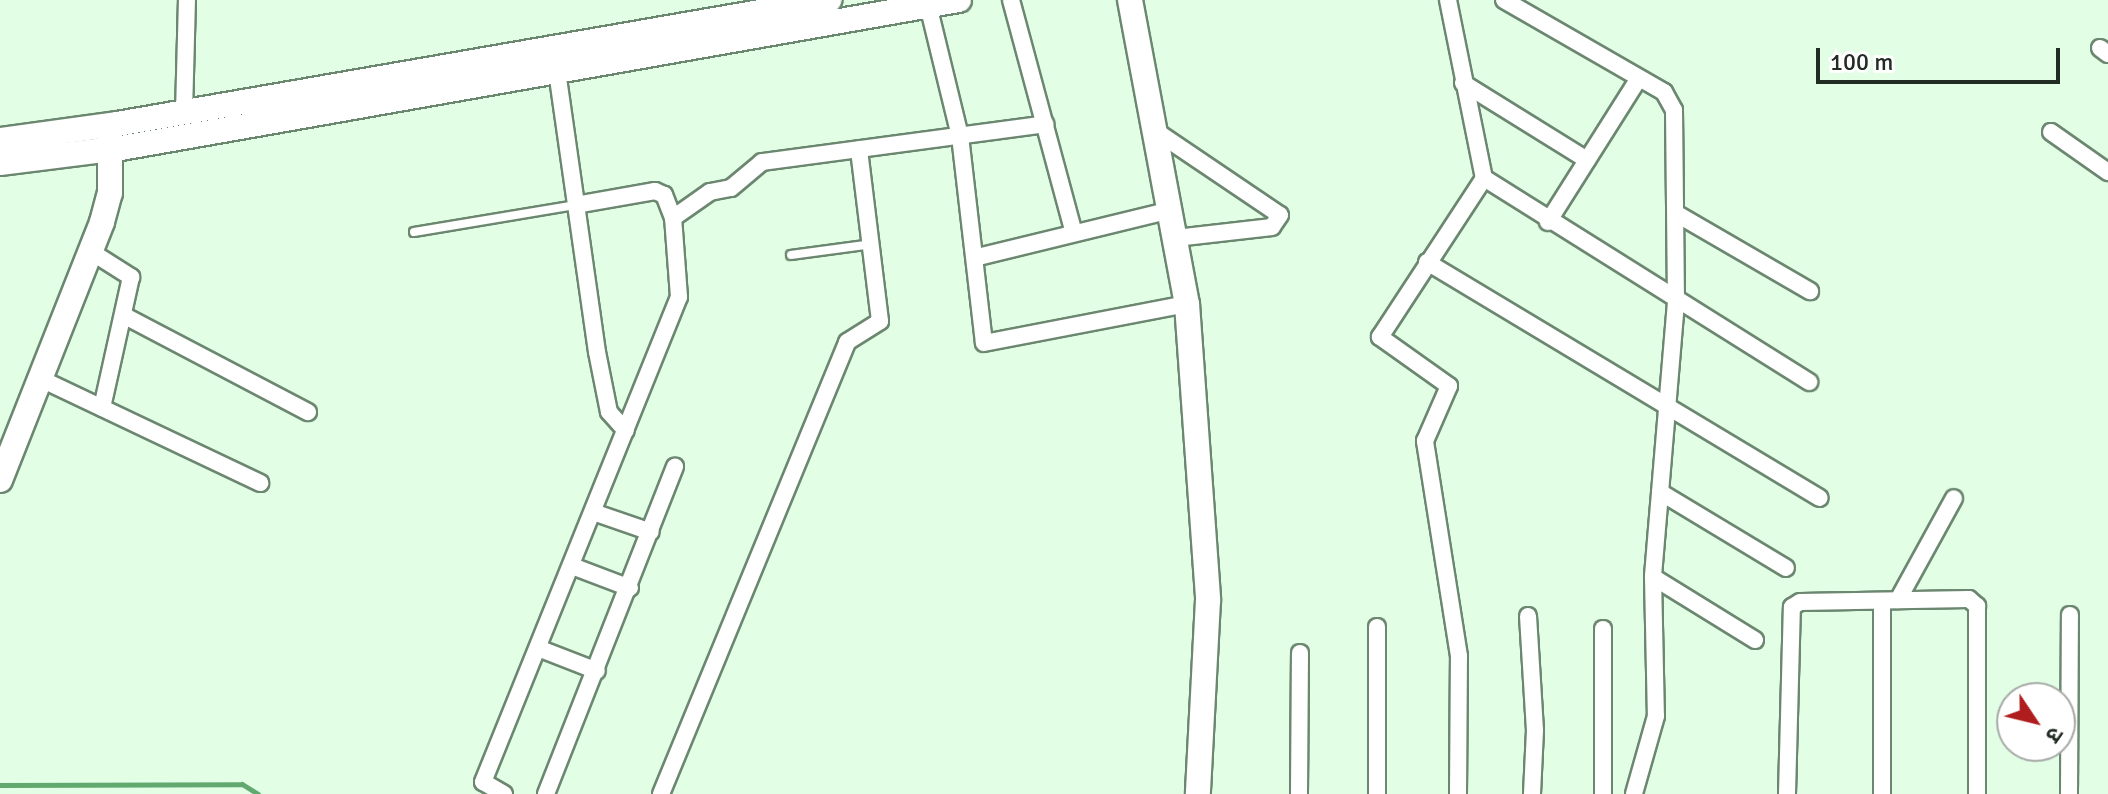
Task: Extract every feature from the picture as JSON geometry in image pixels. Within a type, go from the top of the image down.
[{"type":"main road","points":[[0,163],[110,137],[184,113],[829,0]]},
{"type":"main road","points":[[0,140],[110,137],[557,71],[959,0]]},
{"type":"main road","points":[[1130,0],[1187,304],[1208,600],[1198,794]]},
{"type":"main road","points":[[0,480],[110,193],[110,137]]},
{"type":"street","points":[[184,113],[187,0]]},
{"type":"street","points":[[1011,0],[1074,233]]},
{"type":"street","points":[[1448,0],[1484,178],[1548,222],[1809,382]]},
{"type":"street","points":[[1504,0],[1664,92],[1674,110],[1676,302],[1653,577],[1654,730],[1634,794]]},
{"type":"street","points":[[928,5],[960,136],[978,257],[981,338],[990,346],[1187,304]]},
{"type":"street","points":[[557,71],[609,412],[626,431]]},
{"type":"street","points":[[1548,222],[1639,78]]},
{"type":"street","points":[[1463,83],[1587,160]]},
{"type":"street","points":[[673,218],[710,192],[731,188],[756,164],[1045,124]]},
{"type":"street","points":[[1157,132],[1280,215],[1272,227],[1176,238]]},
{"type":"street","points":[[2051,132],[2108,172]]},
{"type":"street","points":[[661,794],[847,342],[880,321],[859,149]]},
{"type":"street","points":[[1458,794],[1459,656],[1425,441],[1449,386],[1380,337],[1484,178]]},
{"type":"street","points":[[504,794],[483,782],[679,297],[673,218],[664,195],[655,191],[576,205]]},
{"type":"street","points":[[978,257],[1171,210]]},
{"type":"street","points":[[1677,214],[1810,291]]},
{"type":"street","points":[[90,251],[129,272],[123,315],[102,408]]},
{"type":"street","points":[[1427,262],[1668,411],[1819,498]]},
{"type":"street","points":[[123,315],[308,412]]},
{"type":"street","points":[[39,378],[260,483]]},
{"type":"street","points":[[546,794],[630,588],[675,467]]},
{"type":"street","points":[[1660,492],[1786,568]]},
{"type":"street","points":[[1882,794],[1890,600],[1954,498]]},
{"type":"street","points":[[593,512],[651,532]]},
{"type":"street","points":[[572,566],[630,588]]},
{"type":"street","points":[[1653,577],[1755,640]]},
{"type":"street","points":[[1787,794],[1792,607],[1800,602],[1969,599],[1977,606],[1977,794]]},
{"type":"street","points":[[2069,794],[2070,615]]},
{"type":"street","points":[[1528,616],[1535,730],[1532,794]]},
{"type":"street","points":[[1377,627],[1377,794]]},
{"type":"street","points":[[1603,629],[1603,794]]},
{"type":"street","points":[[538,648],[597,671]]},
{"type":"street","points":[[1299,794],[1300,653]]},
{"type":"lane","points":[[414,232],[576,205]]},
{"type":"lane","points":[[791,255],[873,244]]},
{"type":"waterway","points":[[0,785],[242,784],[258,794]]}]
